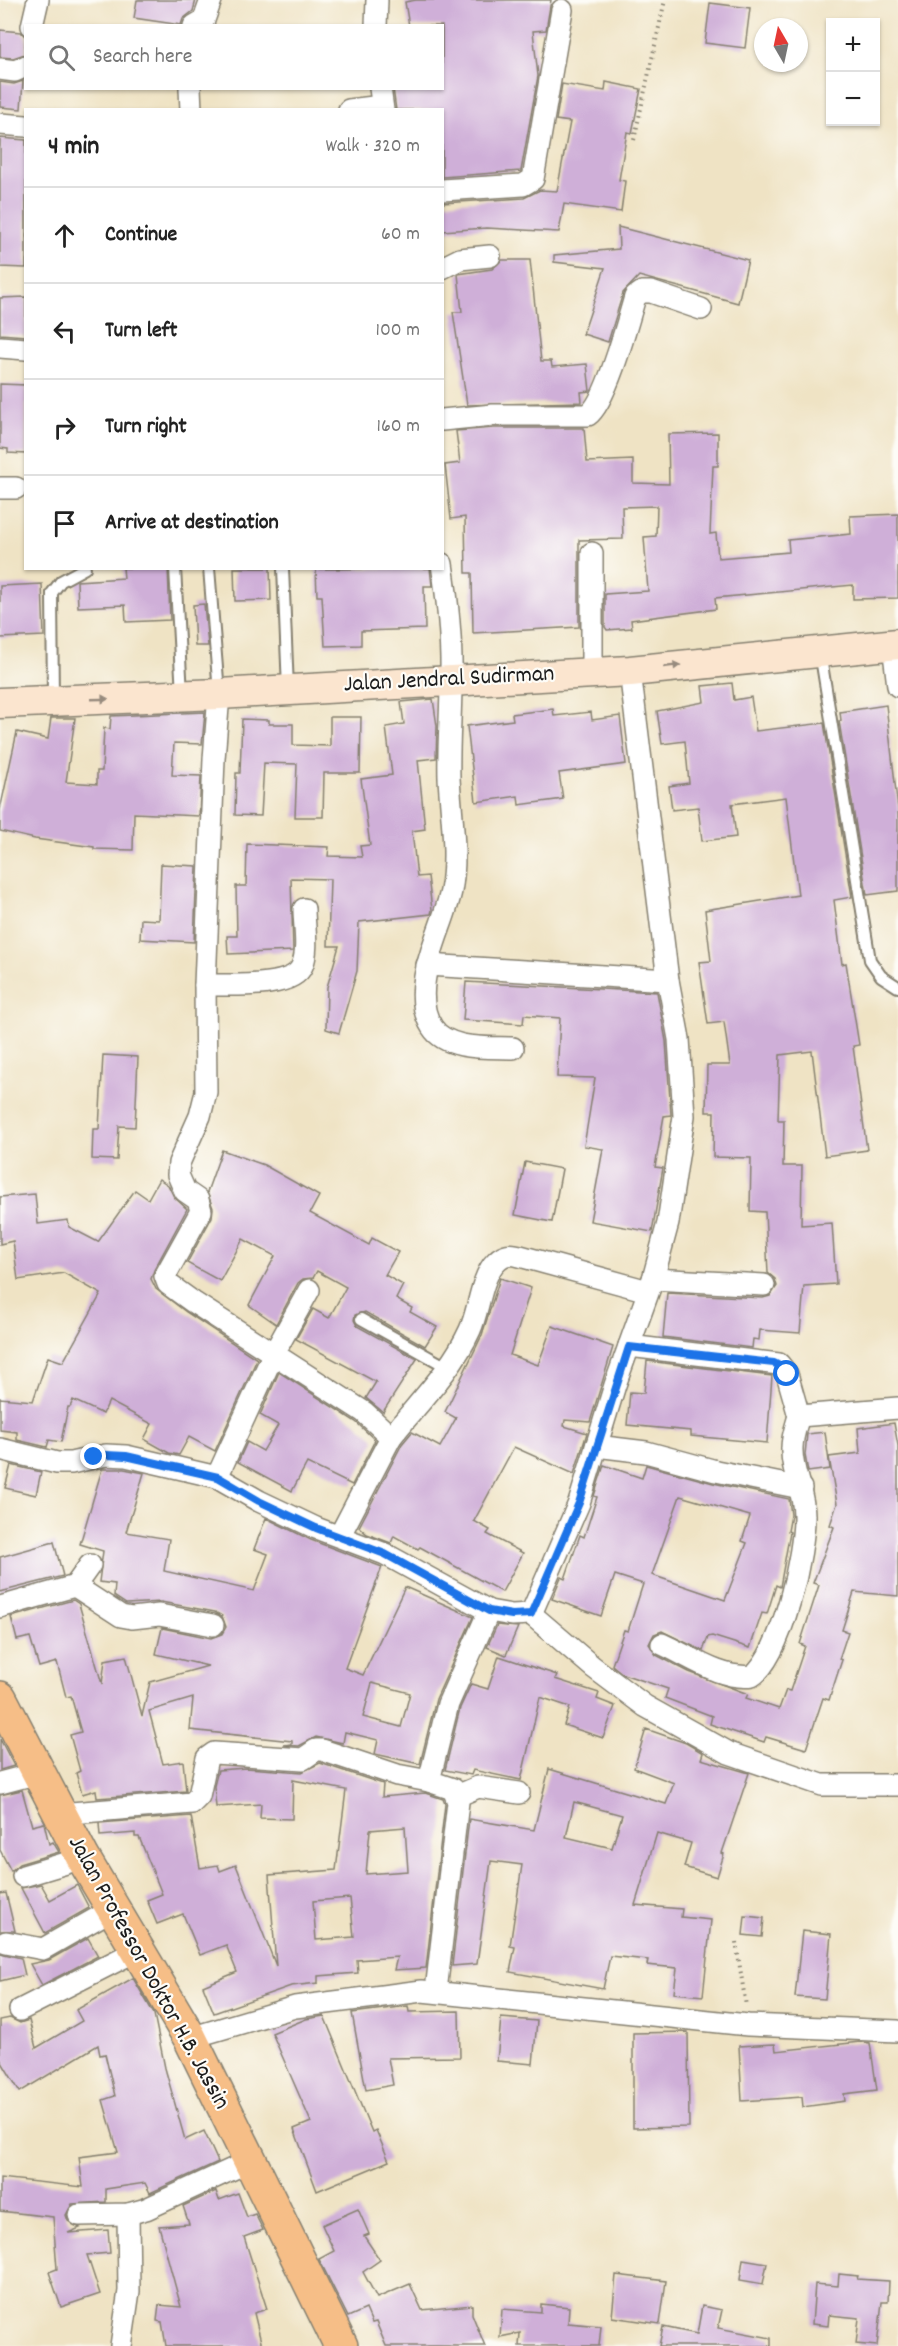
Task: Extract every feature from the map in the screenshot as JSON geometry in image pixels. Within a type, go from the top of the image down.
[{"type":"highway","name":"Jalan Professor Doktor H.B. Jassin","points":[[0,1698],[59,1814],[136,1951],[190,2038],[341,2346]]},
{"type":"street","points":[[32,24],[38,0]]},
{"type":"street","points":[[197,24],[204,20],[211,0]]},
{"type":"street","points":[[376,24],[377,0]]},
{"type":"street","points":[[444,190],[523,184],[533,179],[562,10]]},
{"type":"street","points":[[0,69],[15,70],[24,67]]},
{"type":"street","points":[[190,90],[190,108]]},
{"type":"street","points":[[356,108],[382,101]]},
{"type":"street","points":[[0,124],[24,126]]},
{"type":"street","points":[[444,267],[460,259],[490,256]]},
{"type":"street","points":[[444,420],[504,415],[588,415],[596,407],[608,378],[635,297],[642,292],[651,292],[701,309]]},
{"type":"street","points":[[0,347],[24,349]]},
{"type":"street","points":[[592,553],[592,672]]},
{"type":"street","points":[[442,570],[451,680],[449,777],[454,869],[451,893],[427,965],[425,994],[428,1018],[439,1035],[457,1044],[513,1048]]},
{"type":"street","points":[[896,645],[898,686]]},
{"type":"street","name":"Jalan Jendral Sudirman","points":[[0,702],[219,694],[630,670],[896,645]]},
{"type":"street","points":[[531,1614],[572,1523],[650,1285],[668,1223],[684,1116],[680,1039],[668,980],[630,670]]},
{"type":"street","points":[[219,694],[214,759],[205,985],[206,1092],[200,1116],[179,1163],[178,1175],[185,1191],[198,1200],[201,1211],[168,1268],[165,1278],[193,1302],[364,1412],[391,1437]]},
{"type":"street","points":[[205,985],[272,982],[285,980],[297,974],[304,958],[304,909]]},
{"type":"street","points":[[427,965],[668,980]]},
{"type":"street","points":[[340,1535],[391,1437],[447,1367],[471,1329],[491,1267],[503,1255],[508,1253],[650,1285],[764,1285]]},
{"type":"street","points":[[218,1477],[273,1355],[309,1290]]},
{"type":"street","points":[[629,1347],[779,1364],[787,1374],[799,1416],[792,1445],[804,1514],[802,1549],[774,1650],[760,1671],[752,1676],[744,1677],[723,1674],[662,1644]]},
{"type":"street","points":[[799,1416],[898,1408]]},
{"type":"street","points":[[596,1446],[646,1452],[716,1471],[801,1488]]},
{"type":"street","points":[[0,1449],[57,1463],[71,1463],[106,1455],[126,1456],[218,1477],[259,1501],[316,1528],[340,1535],[385,1554],[489,1611],[512,1615],[531,1614],[593,1667],[645,1706],[729,1753],[822,1785],[898,1785]]},
{"type":"street","points":[[0,1607],[75,1586],[90,1565]]},
{"type":"street","points":[[75,1586],[121,1616],[132,1618],[159,1615],[213,1625]]},
{"type":"street","points":[[429,1781],[448,1704],[489,1611]]},
{"type":"street","points":[[59,1814],[192,1803],[199,1796],[207,1758],[214,1753],[303,1759],[316,1750],[322,1750],[397,1775],[429,1781],[453,1789],[457,1796],[436,1991]]},
{"type":"street","points":[[0,1783],[38,1773]]},
{"type":"street","points":[[457,1796],[478,1787],[519,1793]]},
{"type":"street","points":[[23,1876],[84,1858]]},
{"type":"street","points":[[6,1942],[44,1949],[113,1909]]},
{"type":"street","points":[[20,2010],[136,1951]]},
{"type":"street","points":[[190,2038],[295,2007],[395,1992],[436,1991],[748,2025],[898,2031]]},
{"type":"street","points":[[79,2215],[128,2214],[146,2209],[250,2161]]},
{"type":"street","points":[[121,2346],[129,2291],[128,2214]]},
{"type":"lane","points":[[53,701],[52,593],[61,580],[81,570]]},
{"type":"lane","points":[[175,570],[182,695]]},
{"type":"lane","points":[[209,570],[219,694]]},
{"type":"lane","points":[[283,570],[288,689]]},
{"type":"lane","points":[[820,652],[870,960],[881,976],[898,987]]},
{"type":"lane","points":[[361,1319],[447,1367]]},
{"type":"path","points":[[634,140],[665,0]]},
{"type":"path","points":[[736,1942],[748,2025]]},
{"type":"building","points":[[137,0],[196,0],[193,11],[183,19],[181,24],[134,18]]},
{"type":"building","points":[[416,0],[551,0],[546,30],[533,31],[538,76],[521,171],[444,177],[444,108],[396,108],[393,90],[444,90],[444,24],[409,24],[405,2]]},
{"type":"building","points":[[710,3],[750,8],[745,48],[705,43]]},
{"type":"building","points":[[0,30],[21,32],[24,35],[24,54],[13,58],[0,57]]},
{"type":"building","points":[[23,81],[21,109],[0,107],[0,82],[14,84]]},
{"type":"building","points":[[606,82],[641,89],[632,133],[627,132],[619,180],[625,181],[621,212],[564,204],[559,232],[487,228],[444,231],[444,203],[524,198],[540,190],[557,191],[570,122],[556,120],[562,84],[605,91]]},
{"type":"building","points":[[0,138],[24,140],[24,268],[0,267]]},
{"type":"building","points":[[618,227],[748,260],[738,303],[639,276],[623,293],[608,342],[583,334],[605,268],[554,262],[554,255],[619,249]]},
{"type":"building","points":[[502,260],[530,260],[541,361],[551,361],[552,367],[587,364],[590,391],[581,392],[582,402],[467,405],[453,312],[462,312],[458,274],[492,269]]},
{"type":"building","points":[[24,297],[24,336],[0,334],[0,298]]},
{"type":"building","points":[[0,384],[24,385],[24,454],[8,453],[8,449],[0,448]]},
{"type":"building","points":[[494,428],[584,428],[587,462],[633,460],[633,483],[669,484],[668,434],[718,433],[718,466],[713,466],[710,534],[716,533],[718,558],[789,552],[788,540],[851,534],[850,516],[898,514],[898,598],[853,599],[853,585],[715,598],[716,609],[631,620],[632,628],[607,630],[605,627],[605,594],[648,591],[644,537],[656,536],[657,506],[622,507],[623,539],[579,540],[579,627],[473,633],[472,573],[466,573],[465,517],[451,519],[445,465],[460,463],[456,431]]},
{"type":"building","points":[[123,570],[168,570],[170,620],[126,622],[125,605],[78,607],[77,581],[124,578]]},
{"type":"building","points":[[234,570],[270,570],[271,600],[235,601]]},
{"type":"building","points":[[316,570],[430,570],[432,586],[424,586],[425,629],[361,631],[361,645],[325,646],[322,596],[317,596]]},
{"type":"building","points":[[42,584],[44,636],[0,638],[0,586]]},
{"type":"building","points":[[204,604],[208,646],[195,646],[193,605]]},
{"type":"building","points":[[732,683],[734,700],[751,697],[756,731],[824,723],[852,897],[834,900],[842,964],[846,963],[859,1045],[853,1046],[867,1150],[825,1156],[812,1051],[780,1055],[778,1120],[784,1120],[783,1166],[802,1166],[801,1225],[832,1223],[836,1284],[804,1286],[800,1333],[760,1330],[759,1340],[753,1339],[752,1348],[663,1337],[667,1293],[763,1298],[770,1296],[777,1286],[775,1279],[768,1273],[765,1212],[750,1211],[751,1158],[713,1157],[714,1112],[706,1112],[707,1065],[730,1065],[724,1022],[708,1024],[699,962],[711,961],[705,910],[798,895],[786,797],[732,804],[736,837],[702,841],[698,807],[672,810],[669,786],[689,783],[685,741],[662,744],[657,711],[704,702],[702,686]]},
{"type":"building","points":[[433,699],[437,726],[436,758],[418,760],[425,829],[412,831],[417,877],[428,876],[431,914],[359,922],[357,971],[339,1033],[326,1029],[327,987],[339,946],[328,946],[330,879],[291,878],[293,951],[228,954],[227,936],[237,936],[236,886],[246,886],[247,844],[329,847],[328,856],[362,857],[360,846],[370,845],[361,779],[392,775],[386,727],[404,724],[401,702]]},
{"type":"building","points":[[886,705],[898,809],[898,891],[867,895],[839,721],[841,721],[840,712]]},
{"type":"building","points":[[553,709],[554,716],[591,712],[592,720],[620,716],[626,764],[559,773],[563,799],[519,805],[518,796],[476,802],[467,726],[513,720],[512,714]]},
{"type":"building","points":[[205,712],[202,744],[174,743],[172,775],[201,776],[199,816],[134,813],[133,850],[94,849],[94,847],[35,839],[0,831],[0,810],[17,732],[48,739],[51,718],[75,718],[66,782],[97,784],[97,771],[102,771],[104,728],[110,729],[111,716]]},
{"type":"building","points":[[330,717],[361,717],[360,773],[324,773],[323,817],[295,817],[297,764],[264,763],[261,816],[235,815],[236,773],[240,773],[242,719],[269,720],[269,724],[293,724],[293,745],[330,746]]},
{"type":"building","points":[[161,864],[197,866],[194,942],[140,939],[141,919],[159,920]]},
{"type":"building","points":[[466,982],[657,992],[666,1041],[671,1115],[664,1116],[655,1167],[663,1168],[652,1232],[590,1221],[603,1149],[584,1146],[595,1078],[557,1077],[560,1018],[524,1015],[523,1024],[463,1020]]},
{"type":"building","points":[[103,1055],[138,1057],[135,1127],[119,1126],[117,1160],[92,1159],[93,1129],[99,1129]]},
{"type":"building","points":[[222,1150],[264,1165],[319,1196],[310,1213],[369,1245],[372,1238],[398,1252],[385,1275],[403,1285],[396,1299],[412,1308],[410,1312],[437,1327],[425,1346],[365,1312],[355,1315],[354,1320],[357,1326],[417,1359],[383,1412],[366,1398],[376,1382],[296,1339],[313,1309],[329,1318],[346,1287],[317,1271],[313,1278],[303,1279],[298,1283],[276,1324],[249,1305],[275,1256],[243,1239],[220,1281],[187,1263],[212,1217],[213,1208],[207,1192]]},
{"type":"building","points":[[525,1162],[562,1169],[552,1222],[515,1215]]},
{"type":"building","points":[[159,1179],[168,1185],[174,1197],[187,1209],[154,1270],[151,1279],[156,1289],[186,1312],[257,1359],[215,1451],[189,1437],[179,1455],[169,1453],[144,1439],[152,1424],[109,1401],[103,1414],[73,1400],[68,1407],[61,1442],[49,1440],[47,1447],[17,1440],[17,1432],[0,1430],[0,1398],[33,1401],[48,1357],[63,1362],[101,1294],[64,1273],[18,1280],[13,1241],[0,1244],[0,1197],[35,1194],[38,1224],[68,1220],[69,1227],[98,1242],[135,1190],[148,1199]]},
{"type":"building","points":[[500,1278],[531,1288],[510,1355],[538,1365],[552,1326],[613,1347],[590,1422],[565,1420],[564,1426],[587,1433],[574,1474],[514,1447],[474,1521],[490,1530],[487,1534],[523,1553],[502,1592],[420,1547],[418,1549],[394,1536],[391,1543],[367,1534],[359,1527],[402,1444],[412,1432],[440,1447],[456,1418],[445,1412],[482,1335]]},
{"type":"building","points":[[647,1361],[772,1376],[767,1443],[691,1436],[691,1431],[627,1425],[630,1392],[644,1393]]},
{"type":"building","points":[[279,1372],[356,1422],[375,1440],[352,1485],[307,1463],[292,1491],[238,1462],[247,1442],[263,1451],[278,1425],[260,1415]]},
{"type":"building","points":[[894,1423],[898,1446],[898,1596],[854,1592],[842,1630],[848,1632],[839,1659],[842,1660],[829,1700],[823,1698],[806,1749],[766,1737],[764,1742],[710,1724],[712,1716],[665,1698],[668,1689],[623,1674],[612,1665],[624,1630],[628,1631],[643,1584],[615,1575],[601,1616],[552,1599],[561,1577],[565,1579],[580,1535],[584,1537],[597,1497],[594,1496],[604,1465],[642,1478],[646,1465],[713,1483],[789,1499],[791,1515],[788,1531],[790,1532],[780,1587],[776,1585],[767,1614],[762,1613],[750,1648],[712,1636],[708,1637],[703,1651],[662,1631],[654,1634],[649,1644],[656,1655],[689,1672],[748,1694],[746,1698],[779,1709],[786,1690],[790,1691],[805,1646],[800,1644],[819,1585],[813,1583],[834,1527],[830,1525],[837,1504],[829,1457],[860,1453],[858,1428]],"holes":[[[680,1496],[750,1516],[742,1541],[747,1543],[725,1600],[652,1575]]]},
{"type":"building","points":[[825,1432],[830,1469],[808,1472],[805,1455],[807,1434]]},
{"type":"building","points":[[11,1465],[41,1472],[36,1495],[5,1488]]},
{"type":"building","points":[[102,1469],[124,1469],[144,1473],[126,1532],[169,1539],[164,1571],[254,1591],[268,1554],[254,1549],[266,1518],[311,1540],[382,1567],[345,1668],[363,1675],[405,1587],[473,1617],[436,1699],[420,1764],[375,1754],[378,1740],[345,1732],[343,1743],[316,1737],[299,1746],[284,1745],[292,1744],[292,1741],[190,1730],[193,1698],[149,1711],[163,1764],[183,1761],[186,1791],[97,1798],[96,1790],[82,1794],[76,1773],[80,1771],[70,1735],[81,1732],[71,1696],[66,1697],[57,1662],[39,1667],[30,1637],[17,1640],[11,1617],[73,1600],[79,1604],[102,1684],[105,1660],[126,1656],[142,1716],[150,1682],[208,1666],[156,1654],[162,1628],[211,1638],[222,1634],[226,1627],[222,1616],[215,1612],[161,1602],[126,1604],[114,1596],[115,1584],[99,1582],[103,1551],[80,1544]],"holes":[[[372,1683],[410,1693],[401,1727],[363,1717]]]},
{"type":"building","points":[[54,1542],[63,1576],[0,1592],[0,1557]]},
{"type":"building","points":[[497,1625],[518,1627],[506,1655],[487,1647]]},
{"type":"building","points":[[499,1656],[557,1675],[555,1679],[599,1693],[597,1699],[615,1706],[603,1738],[564,1725],[570,1707],[540,1697],[521,1780],[473,1770],[471,1775],[445,1770],[460,1708],[471,1684],[488,1689]]},
{"type":"building","points":[[646,1729],[686,1743],[703,1753],[701,1759],[749,1773],[722,1853],[724,1854],[717,1877],[684,1867],[691,1843],[657,1833],[635,1905],[682,1909],[681,1917],[711,1920],[703,1996],[674,1993],[677,1968],[647,1965],[648,1960],[610,1956],[603,1989],[510,1972],[515,1947],[510,1946],[522,1865],[491,1861],[477,1964],[452,1966],[469,1819],[534,1830],[549,1769],[666,1804],[674,1783],[634,1768]],"holes":[[[574,1802],[622,1815],[612,1848],[566,1837]]]},
{"type":"building","points":[[0,1739],[14,1766],[0,1770]]},
{"type":"building","points":[[320,1763],[383,1784],[382,1797],[425,1793],[443,1799],[445,1804],[426,1968],[394,1970],[397,1957],[357,1960],[358,1973],[318,1976],[318,1983],[291,1986],[214,2013],[203,1986],[237,1972],[226,1945],[200,1955],[183,1914],[157,1924],[147,1900],[162,1894],[139,1837],[135,1837],[135,1833],[100,1836],[99,1823],[191,1816],[200,1868],[218,1865],[220,1871],[236,1865],[276,1966],[269,1875],[336,1870],[346,1790],[293,1780],[292,1819],[260,1818],[261,1804],[216,1807],[214,1786],[218,1770],[246,1768],[302,1772]],"holes":[[[405,1827],[408,1871],[366,1874],[370,1830]],[[350,1898],[354,1937],[316,1940],[313,1901]]]},
{"type":"building","points":[[22,1790],[32,1826],[44,1823],[49,1844],[53,1842],[59,1852],[19,1864],[11,1871],[0,1850],[0,1795]]},
{"type":"building","points":[[41,1884],[50,1900],[77,1885],[89,1908],[45,1933],[21,1888]]},
{"type":"building","points":[[6,1893],[15,1931],[0,1931],[0,1894]]},
{"type":"building","points":[[745,1916],[764,1918],[762,1937],[743,1935]]},
{"type":"building","points":[[802,1931],[831,1934],[825,1999],[795,1997]]},
{"type":"building","points":[[88,1938],[98,1956],[42,1985],[30,1964],[49,1960]]},
{"type":"building","points":[[0,1953],[21,1958],[25,1975],[0,1981]]},
{"type":"building","points":[[133,1978],[154,2014],[165,2068],[185,2140],[204,2131],[218,2162],[150,2193],[145,2183],[106,2189],[106,2202],[72,2204],[66,2215],[68,2221],[80,2228],[68,2233],[108,2230],[110,2253],[87,2255],[100,2294],[61,2307],[49,2272],[57,2269],[53,2217],[0,2211],[0,2178],[83,2187],[79,2157],[118,2152],[103,2100],[115,2096],[105,2054],[100,2055],[98,2045],[20,2092],[0,2059],[0,2020],[10,2018],[20,2023],[29,2020],[36,2048],[82,2021],[76,2010]]},
{"type":"building","points":[[408,2006],[409,2012],[459,2011],[460,2057],[388,2058],[393,2085],[366,2090],[352,2013]]},
{"type":"building","points":[[324,2016],[372,2132],[376,2130],[389,2161],[317,2191],[294,2129],[311,2122],[272,2033],[306,2019]]},
{"type":"building","points":[[501,2018],[537,2021],[533,2064],[497,2061]]},
{"type":"building","points":[[688,2032],[689,2127],[633,2128],[633,2033]]},
{"type":"building","points":[[860,2042],[870,2043],[877,2090],[844,2094],[845,2101],[803,2107],[802,2097],[742,2101],[739,2046],[775,2044],[776,2051]]},
{"type":"building","points":[[216,2191],[219,2200],[238,2193],[247,2217],[255,2214],[263,2230],[244,2237],[267,2309],[254,2313],[262,2346],[166,2346],[162,2322],[157,2321],[159,2305],[181,2307],[159,2226],[189,2224],[183,2206]]},
{"type":"building","points":[[358,2209],[369,2234],[364,2236],[380,2260],[363,2272],[377,2298],[410,2284],[422,2310],[472,2305],[472,2314],[485,2346],[386,2346],[376,2322],[372,2323],[366,2309],[348,2317],[319,2259],[334,2251],[322,2225]]},
{"type":"building","points":[[743,2259],[767,2263],[763,2284],[740,2280]]},
{"type":"building","points":[[839,2274],[858,2276],[857,2279],[889,2281],[888,2302],[882,2302],[877,2346],[856,2344],[859,2318],[829,2315],[828,2326],[812,2324],[815,2284],[838,2286]]},
{"type":"building","points":[[616,2275],[666,2281],[660,2324],[612,2317]]},
{"type":"building","points":[[541,2304],[569,2307],[568,2323],[601,2326],[599,2346],[519,2346],[520,2333],[500,2337],[502,2309],[541,2312]]},
{"type":"building","points":[[702,2306],[722,2310],[718,2328],[771,2338],[771,2346],[659,2346],[663,2327],[697,2334]]},
{"type":"route","points":[[94,1457],[114,1454],[140,1458],[179,1470],[218,1477],[259,1501],[316,1528],[371,1547],[489,1611],[512,1615],[531,1614],[584,1491],[593,1455],[629,1347],[719,1355],[774,1363],[785,1369],[787,1374]]}]
